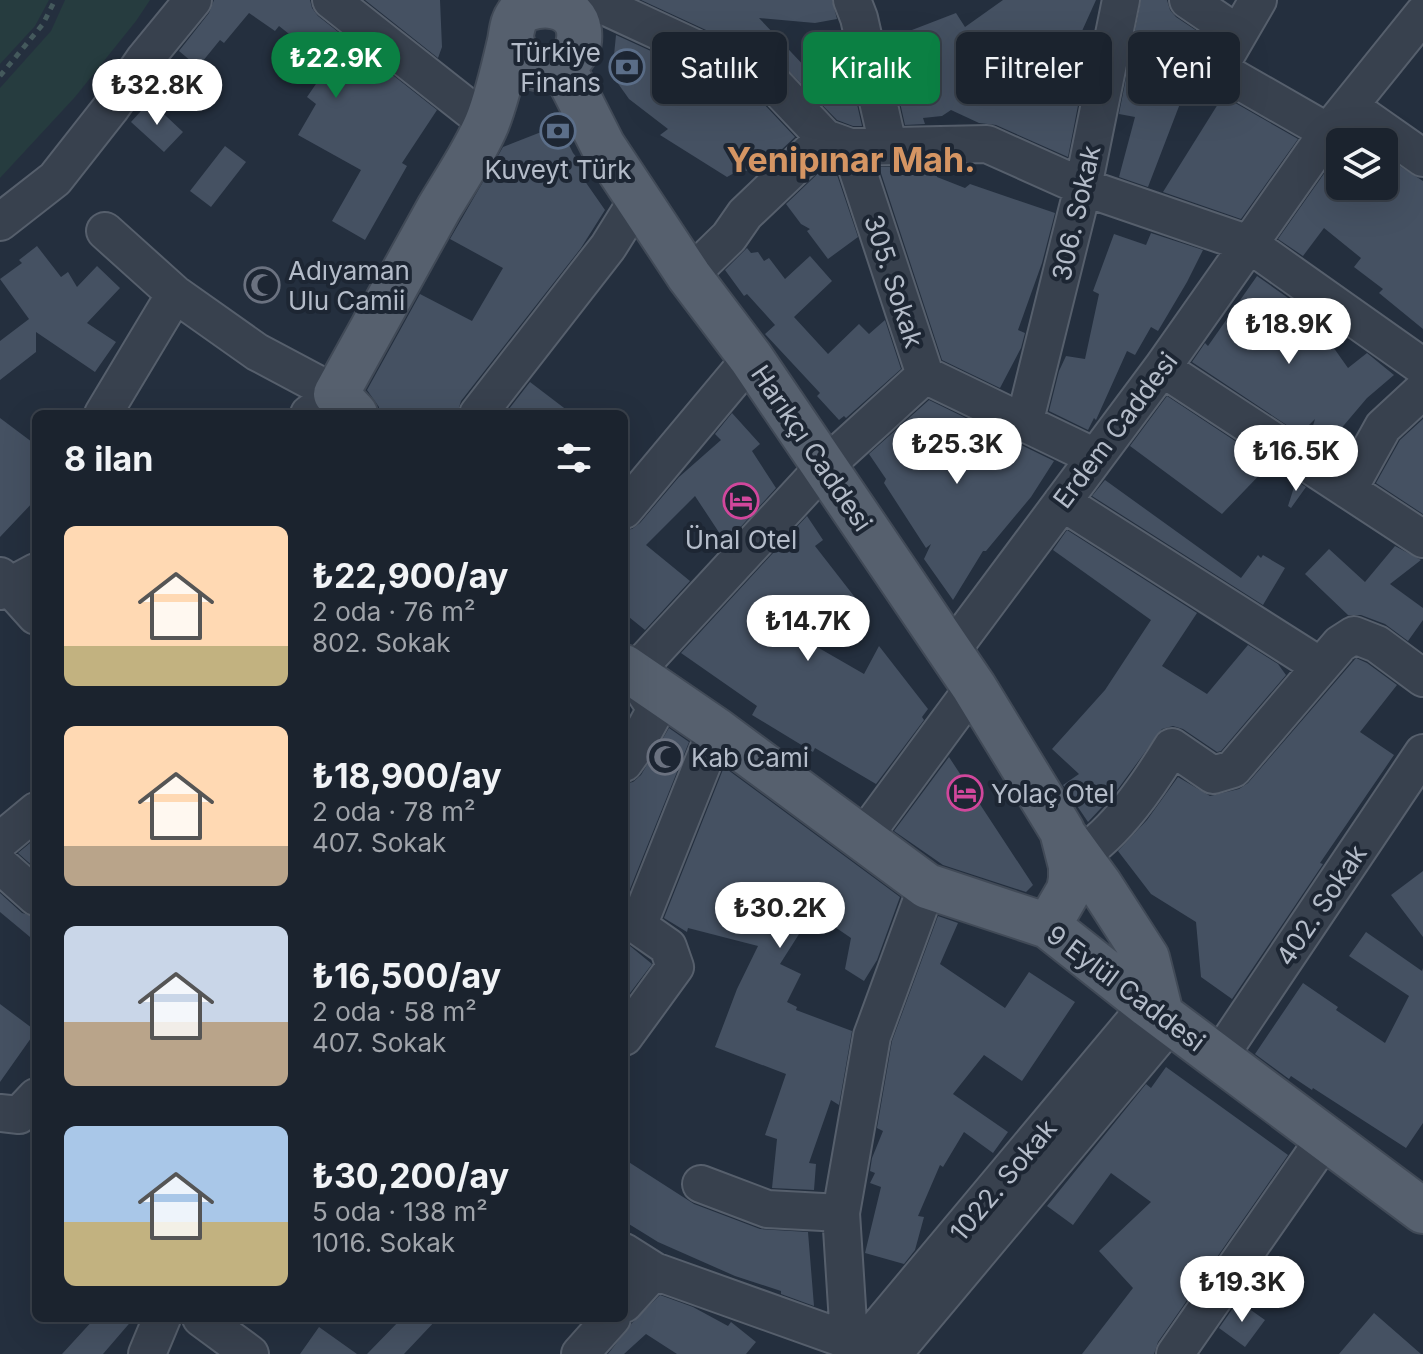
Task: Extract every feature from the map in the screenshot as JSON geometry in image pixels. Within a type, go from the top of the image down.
[{"type":"main road","points":[[333,407],[487,123],[553,20]]},
{"type":"main road","name":"Harıkçı Caddesi","points":[[553,20],[603,146],[689,276],[751,358],[961,670],[1070,844],[1147,958],[1160,1013]]},
{"type":"main road","name":"9 Eylül Caddesi","points":[[629,670],[716,730],[927,886],[1048,926],[1326,1137],[1420,1200]]},
{"type":"main road","name":"Harıkçı Caddesi","points":[[1048,926],[1069,890],[1070,844]]},
{"type":"street","points":[[0,222],[55,179],[193,0]]},
{"type":"street","points":[[331,0],[487,123]]},
{"type":"street","points":[[852,0],[859,18],[888,145]]},
{"type":"street","name":"306. Sokak","points":[[1024,424],[1083,187],[1121,0]]},
{"type":"street","points":[[1188,0],[1235,32]]},
{"type":"street","points":[[1239,32],[1258,0]]},
{"type":"street","name":"Erdem Caddesi","points":[[862,839],[1062,502],[1162,368],[1338,119],[1423,14]]},
{"type":"street","name":"305. Sokak","points":[[553,20],[775,85],[837,143],[925,375],[1095,457]]},
{"type":"street","points":[[1240,78],[1423,158]]},
{"type":"street","points":[[689,276],[729,237],[745,214],[837,143],[987,144],[1083,187],[1249,244],[1423,367]]},
{"type":"street","points":[[481,410],[608,247],[638,199]]},
{"type":"street","points":[[105,231],[175,294],[333,407]]},
{"type":"street","points":[[105,410],[175,294]]},
{"type":"street","points":[[628,505],[751,358]]},
{"type":"street","points":[[1162,368],[1423,539]]},
{"type":"street","points":[[628,757],[656,709],[629,670],[824,467],[925,375]]},
{"type":"street","points":[[1348,490],[1383,427],[1423,390]]},
{"type":"street","points":[[1062,502],[1320,666]]},
{"type":"street","points":[[11,582],[32,611]]},
{"type":"street","points":[[1070,844],[1094,846],[1147,787],[1172,747],[1213,775],[1233,769],[1320,666],[1340,644],[1354,635],[1377,644],[1423,678]]},
{"type":"street","points":[[628,1032],[675,967],[668,947],[631,923],[716,730]]},
{"type":"street","name":"402. Sokak","points":[[1219,1057],[1423,753]]},
{"type":"street","points":[[0,841],[32,814]]},
{"type":"street","points":[[0,865],[32,893]]},
{"type":"street","points":[[628,1293],[639,1261],[852,1350],[841,1213],[872,1036],[927,886]]},
{"type":"street","name":"1022. Sokak","points":[[852,1350],[1160,1013]]},
{"type":"street","name":"1022. Sokak","points":[[893,1354],[1160,1013]]},
{"type":"street","points":[[0,1113],[19,1115],[32,1101]]},
{"type":"street","points":[[1175,1354],[1326,1137]]},
{"type":"street","points":[[701,1184],[767,1209],[841,1213]]},
{"type":"street","points":[[147,1354],[160,1322]]},
{"type":"street","points":[[206,1322],[250,1354]]},
{"type":"street","points":[[580,1354],[608,1322]]},
{"type":"path","points":[[0,76],[43,24],[55,0]]},
{"type":"green space","points":[[0,0],[49,0],[35,26],[0,64]]},
{"type":"green space","points":[[65,0],[150,0],[75,97],[0,178],[0,88],[51,31]]},
{"type":"building","points":[[214,0],[310,0],[318,16],[437,110],[402,163],[407,166],[365,240],[332,221],[361,170],[298,135],[316,104],[307,97],[318,81],[291,60],[303,45],[279,26],[275,31],[249,13],[224,43],[220,40],[198,67],[179,51],[209,13]]},
{"type":"building","points":[[365,0],[440,0],[442,47],[438,58]]},
{"type":"building","points":[[641,0],[832,0],[837,19],[815,23],[759,18],[772,32],[710,32]]},
{"type":"building","points":[[1003,0],[1096,0],[1082,32],[956,32],[956,104],[1078,104],[1068,157],[996,125],[979,123],[951,110],[942,116],[923,118],[925,124],[905,125],[900,104],[940,104],[940,32],[907,32],[956,13],[965,27]]},
{"type":"building","points":[[1141,0],[1167,0],[1176,17],[1198,32],[1135,32]]},
{"type":"building","points":[[616,35],[652,52],[652,104],[764,104],[795,137],[761,169],[736,172],[727,177],[660,135],[668,129],[629,99],[612,75]]},
{"type":"building","points":[[787,48],[803,65],[803,85],[787,69]]},
{"type":"building","points":[[1128,67],[1128,104],[1180,104],[1148,187],[1119,177],[1135,117],[1119,114]]},
{"type":"building","points":[[150,101],[183,132],[164,152],[131,122]]},
{"type":"building","points":[[821,104],[857,104],[862,126],[853,126],[837,120]]},
{"type":"building","points":[[1218,104],[1237,104],[1298,139],[1241,219],[1163,192]]},
{"type":"building","points":[[559,125],[573,153],[588,171],[582,177],[605,210],[581,248],[461,401],[458,410],[379,410],[367,390],[420,294],[472,321],[503,268],[450,239],[503,147]]},
{"type":"building","points":[[225,146],[246,162],[211,207],[190,191]]},
{"type":"building","points":[[830,162],[833,163],[858,237],[828,259],[807,231],[810,229],[801,224],[786,204]]},
{"type":"building","points":[[1398,165],[1423,181],[1423,329],[1379,293],[1383,289],[1354,267],[1361,258],[1324,228],[1303,256],[1278,239],[1326,171],[1326,200],[1398,200]]},
{"type":"building","points":[[935,166],[937,177],[965,188],[970,184],[1055,213],[1042,263],[1018,330],[1025,333],[1021,348],[1000,388],[942,360],[879,167]]},
{"type":"building","points":[[1151,233],[1203,250],[1158,331],[1151,327],[1135,355],[1127,351],[1096,420],[1094,418],[1088,430],[1049,411],[1059,371],[1066,356],[1085,359],[1099,294],[1093,291],[1114,234],[1146,245]]},
{"type":"building","points":[[37,246],[61,277],[68,272],[77,287],[97,266],[120,288],[87,323],[116,342],[95,372],[36,332],[36,352],[0,380],[0,341],[29,319],[0,279],[22,263],[19,260]]},
{"type":"building","points":[[747,248],[751,253],[758,252],[764,261],[769,258],[785,279],[810,256],[832,281],[794,317],[828,354],[859,324],[869,334],[885,320],[901,369],[846,418],[844,416],[839,420],[817,396],[820,393],[765,334],[775,325],[747,294],[744,296],[725,270]]},
{"type":"building","points":[[1257,276],[1298,305],[1295,311],[1331,344],[1348,368],[1367,353],[1394,375],[1367,398],[1339,431],[1344,435],[1331,454],[1309,439],[1315,419],[1300,434],[1192,362],[1205,343],[1208,346]]},
{"type":"building","points":[[530,382],[567,410],[508,410]]},
{"type":"building","points":[[1167,396],[1270,464],[1222,514],[1130,446]]},
{"type":"building","points":[[929,400],[1054,461],[1031,497],[983,551],[953,600],[924,559],[931,544],[926,548],[869,454]]},
{"type":"building","points":[[732,413],[760,444],[752,451],[776,488],[726,543],[695,496],[646,545],[690,581],[645,630],[628,616],[628,530],[640,523],[679,477],[721,440],[715,434]]},
{"type":"building","points":[[0,418],[32,442],[32,503],[0,537]]},
{"type":"building","points":[[1423,419],[1423,514],[1376,483],[1400,440]]},
{"type":"building","points":[[1105,480],[1241,578],[1258,555],[1285,568],[1263,605],[1092,496]]},
{"type":"building","points":[[1296,481],[1306,487],[1291,508],[1288,506]]},
{"type":"building","points":[[807,516],[823,540],[815,546],[857,600],[805,640],[864,674],[879,646],[928,709],[922,717],[924,720],[876,784],[815,748],[813,752],[752,715],[757,706],[681,653]]},
{"type":"building","points":[[1067,530],[1197,613],[1162,666],[1207,694],[1248,645],[1278,664],[1286,675],[1221,751],[1217,752],[1183,729],[1173,726],[1162,729],[1115,793],[1088,822],[1063,785],[1079,774],[1052,749],[1105,690],[1151,620],[1053,550]]},
{"type":"building","points":[[1395,546],[1421,560],[1390,584],[1423,608],[1423,620],[1408,641],[1385,624],[1361,615],[1348,615],[1305,574],[1329,549],[1365,582]]},
{"type":"building","points":[[1356,658],[1397,685],[1360,732],[1394,755],[1232,999],[1201,977],[1196,922],[1151,894],[1118,851],[1147,820],[1178,777],[1210,796],[1239,789],[1248,783]]},
{"type":"building","points":[[669,728],[689,742],[628,894],[628,783],[641,775]]},
{"type":"building","points":[[949,757],[1033,885],[1026,892],[943,865],[894,831]]},
{"type":"building","points":[[724,767],[900,897],[877,960],[864,981],[845,969],[851,938],[813,912],[780,964],[801,974],[787,1002],[797,1007],[796,1010],[852,1031],[839,1105],[831,1100],[809,1163],[816,1164],[814,1190],[772,1188],[777,1139],[765,1135],[786,1074],[715,1047],[737,989],[758,946],[688,928],[687,932],[664,918]]},
{"type":"building","points":[[32,841],[32,865],[18,853]]},
{"type":"building","points":[[1423,871],[1423,937],[1391,895]]},
{"type":"building","points":[[0,893],[22,913],[32,916],[32,939],[0,912]]},
{"type":"building","points":[[938,916],[958,923],[940,964],[1005,1008],[1029,972],[1075,1002],[1022,1081],[984,1055],[953,1094],[1008,1132],[993,1153],[964,1132],[943,1167],[940,1165],[918,1216],[924,1217],[915,1250],[904,1264],[865,1253],[881,1187],[870,1183],[875,1173],[870,1171],[883,1131],[877,1128],[892,1041]]},
{"type":"building","points":[[1366,932],[1422,971],[1423,968],[1423,1123],[1406,1148],[1313,1088],[1291,1076],[1289,1079],[1255,1054],[1303,983],[1385,1043],[1409,996],[1349,956]]},
{"type":"building","points":[[628,944],[652,964],[628,996]]},
{"type":"building","points":[[0,1004],[32,1028],[32,1037],[0,1082]]},
{"type":"building","points":[[1166,1067],[1288,1155],[1158,1342],[1154,1354],[1082,1354],[1133,1288],[1099,1251],[1151,1202],[1111,1173],[1073,1225],[1047,1206],[1146,1084],[1151,1088]]},
{"type":"building","points":[[628,1162],[694,1204],[760,1229],[808,1232],[814,1306],[735,1276],[658,1242],[628,1223]]},
{"type":"building","points":[[660,1295],[693,1307],[728,1326],[731,1322],[756,1342],[746,1354],[677,1354],[646,1334],[624,1354],[608,1354],[632,1323]]},
{"type":"building","points":[[1238,1301],[1265,1320],[1245,1347],[1219,1328]]},
{"type":"building","points":[[1374,1313],[1421,1354],[1339,1354]]},
{"type":"building","points":[[91,1322],[131,1322],[103,1354],[62,1354]]},
{"type":"building","points":[[398,1322],[434,1322],[404,1354],[367,1354]]},
{"type":"building","points":[[319,1327],[357,1354],[300,1354]]},
{"type":"place","name":"Türkiye Finans","points":[[627,67]]},
{"type":"place","name":"Kuveyt Türk","points":[[558,131]]},
{"type":"place","name":"Adıyaman Ulu Camii","points":[[262,285]]},
{"type":"place","name":"Ünal Otel","points":[[741,501]]},
{"type":"place","name":"Kab Cami","points":[[665,757]]},
{"type":"place","name":"Yolaç Otel","points":[[965,793]]},
{"type":"district","name":"Yenipınar Mah.","points":[[851,159]]}]
